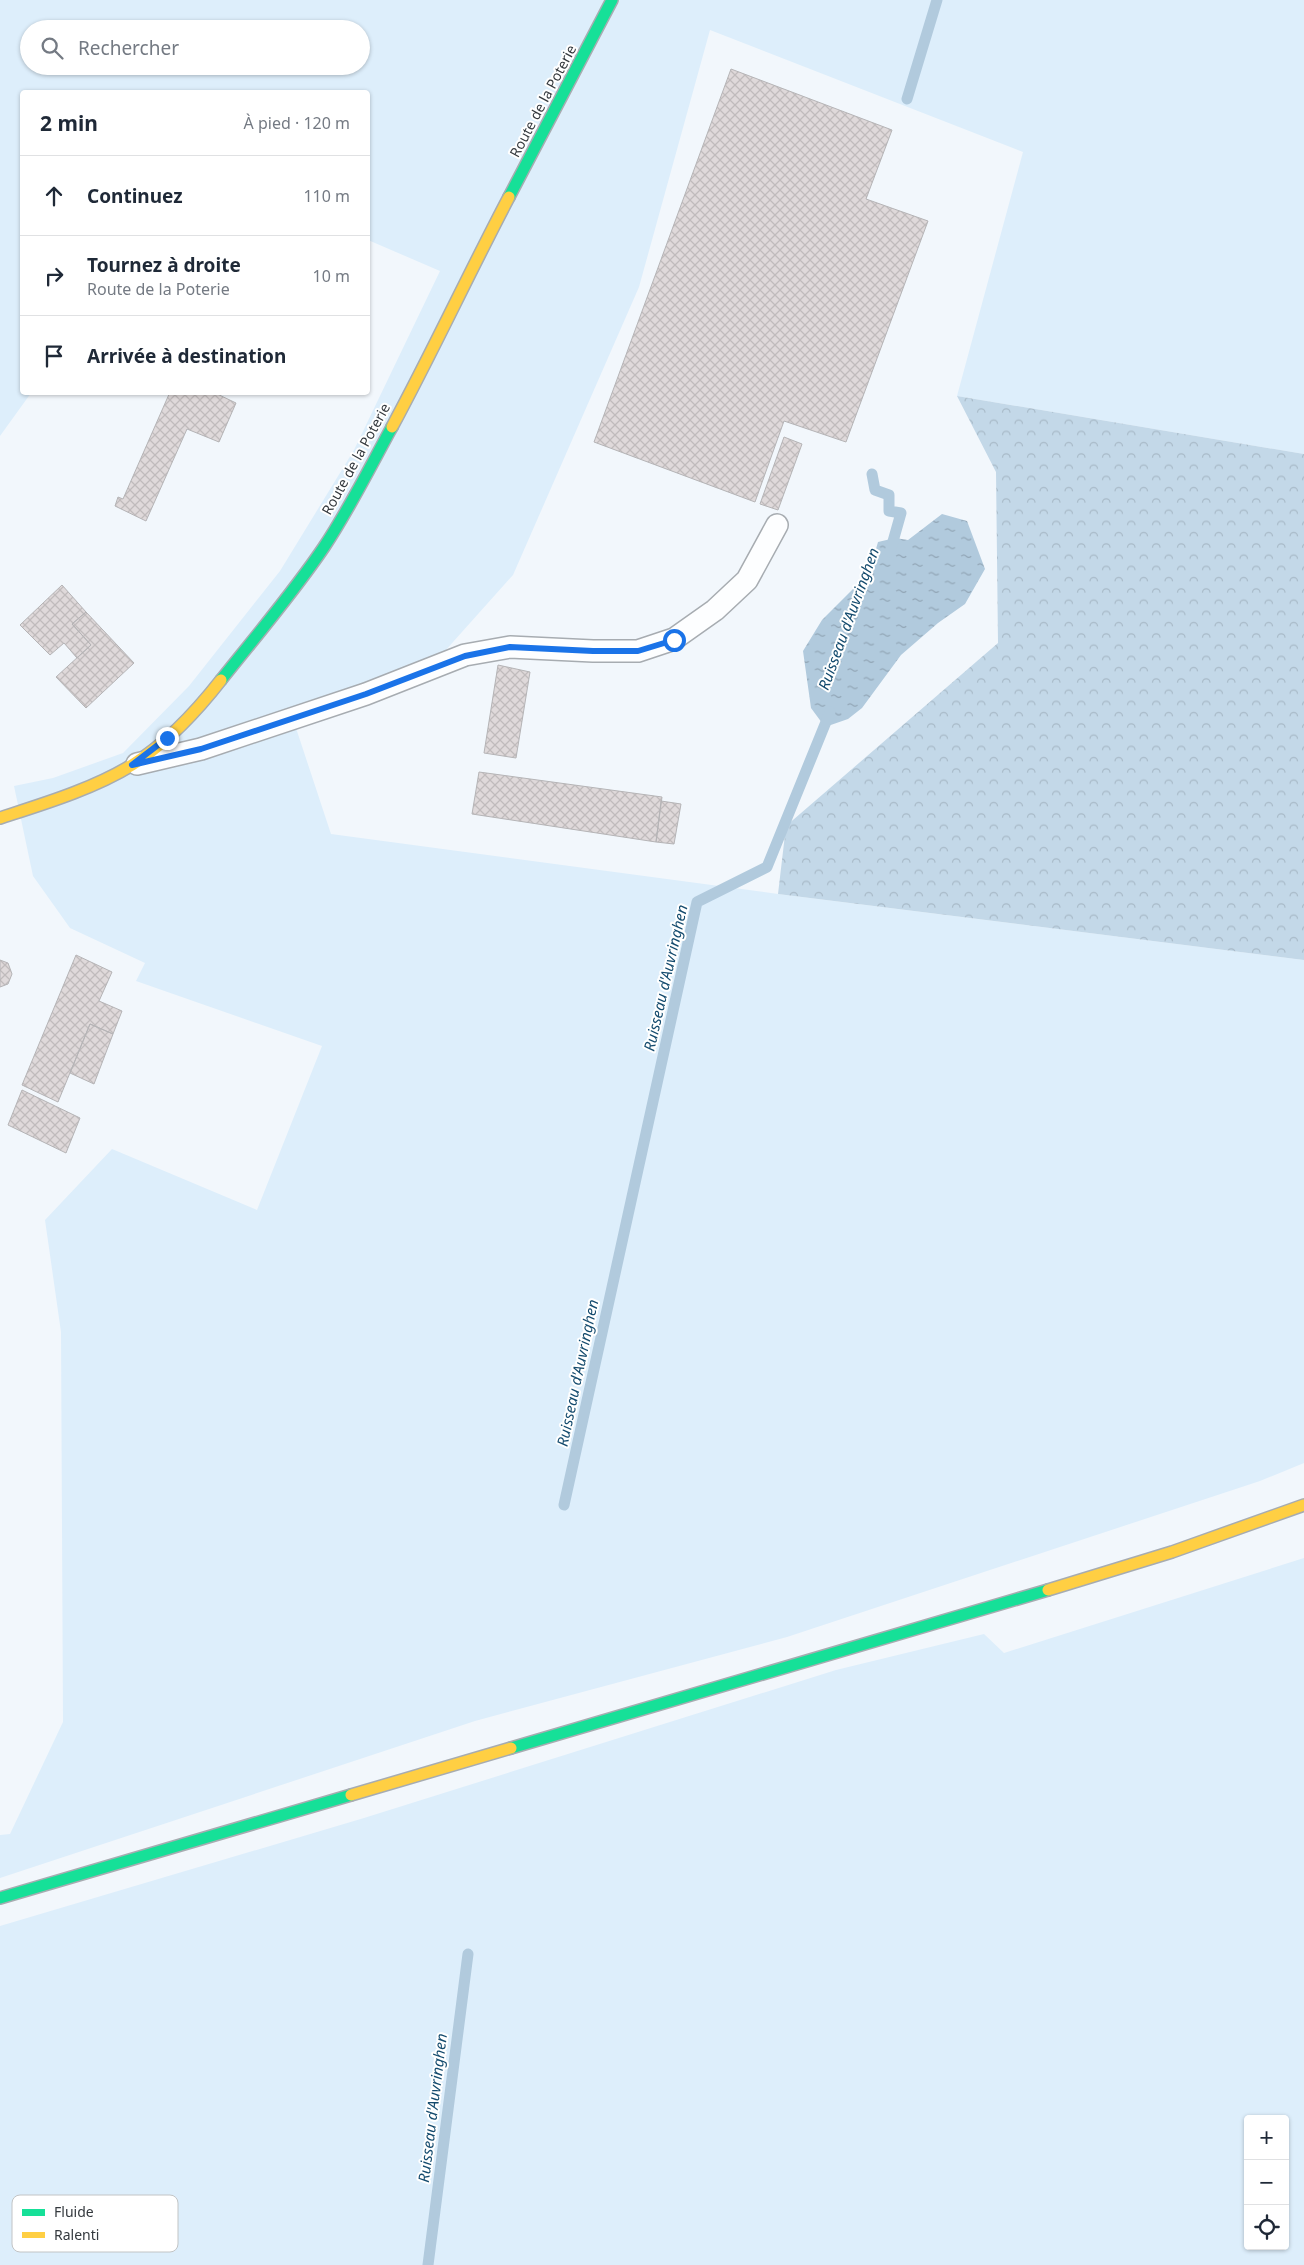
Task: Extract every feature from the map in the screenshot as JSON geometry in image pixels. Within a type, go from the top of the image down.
[{"type":"main road","name":"Route de la Poterie","points":[[0,818],[75,791],[132,765],[167,738],[202,704],[300,581],[353,499],[436,345],[471,269],[612,0]]},
{"type":"main road","points":[[0,1898],[1023,1598],[1172,1552],[1304,1505]]},
{"type":"lane","points":[[132,765],[201,749],[366,694],[465,656],[510,647],[638,651],[674,640],[716,610],[748,580],[777,525]]},
{"type":"shaded area","points":[[0,0],[1304,0],[1304,454],[957,396],[1023,152],[710,30],[639,287],[513,575],[428,670],[293,719],[331,834],[778,894],[1304,960],[1304,1463],[1260,1481],[787,1637],[475,1721],[0,1878],[0,1835],[10,1834],[63,1722],[61,1332],[45,1220],[112,1149],[257,1210],[322,1046],[136,981],[145,963],[70,928],[33,876],[14,786],[53,778],[123,753],[189,686],[280,571],[354,450],[440,271],[370,241],[370,90],[20,90],[20,395],[30,395],[0,436]]},
{"type":"shaded area","points":[[1304,1558],[1304,2265],[0,2265],[0,1926],[364,1818],[836,1670],[984,1634],[1004,1653]]},
{"type":"green space","points":[[957,396],[1304,454],[1304,960],[778,894],[786,826],[998,643],[996,472]]},
{"type":"water","points":[[942,514],[967,521],[985,569],[965,604],[938,623],[901,655],[862,708],[848,719],[825,727],[811,708],[803,651],[822,620],[869,573],[878,542],[895,538],[908,540]]},
{"type":"building","points":[[731,69],[892,130],[866,199],[928,221],[846,442],[784,421],[755,502],[594,442]]},
{"type":"building","points":[[169,395],[219,395],[236,403],[219,442],[187,429],[146,521],[115,506],[118,497],[123,499]]},
{"type":"building","points":[[784,437],[802,444],[778,510],[760,504]]},
{"type":"building","points":[[62,585],[86,612],[72,624],[91,645],[77,658],[64,643],[50,655],[20,625]]},
{"type":"building","points":[[86,612],[134,663],[86,708],[56,677],[91,645],[72,624]]},
{"type":"building","points":[[498,665],[530,672],[516,758],[484,753]]},
{"type":"building","points":[[479,772],[662,797],[656,842],[472,814]]},
{"type":"building","points":[[661,801],[681,804],[674,844],[656,842]]},
{"type":"building","points":[[76,955],[112,972],[99,1001],[122,1011],[113,1034],[90,1024],[58,1102],[22,1085]]},
{"type":"building","points":[[0,960],[8,963],[12,974],[8,984],[0,987]]},
{"type":"building","points":[[90,1024],[113,1034],[94,1084],[70,1073]]},
{"type":"building","points":[[22,1090],[80,1118],[66,1153],[8,1125]]},
{"type":"waterway","name":"Ruisseau d'Auvringhen","points":[[907,99],[937,0]]},
{"type":"waterway","name":"Ruisseau d'Auvringhen","points":[[872,474],[875,490],[889,495],[889,511],[901,513],[890,552]]},
{"type":"waterway","name":"Ruisseau d'Auvringhen","points":[[564,1505],[697,902],[767,867],[830,712]]},
{"type":"waterway","name":"Ruisseau d'Auvringhen","points":[[428,2265],[468,1954]]},
{"type":"traffic: fast","points":[[509,197],[612,0]]},
{"type":"traffic: fast","points":[[221,680],[287,598],[324,547],[392,427]]},
{"type":"traffic: fast","points":[[511,1748],[1048,1590]]},
{"type":"traffic: fast","points":[[0,1898],[351,1795]]},
{"type":"traffic: slow","points":[[392,427],[509,197]]},
{"type":"traffic: slow","points":[[0,818],[84,789],[132,765],[157,747],[180,726],[221,680]]},
{"type":"traffic: slow","points":[[1048,1590],[1172,1552],[1304,1505]]},
{"type":"traffic: slow","points":[[351,1795],[511,1748]]},
{"type":"route","points":[[167,738],[132,765],[201,749],[366,694],[465,656],[510,647],[638,651],[674,640]]}]
